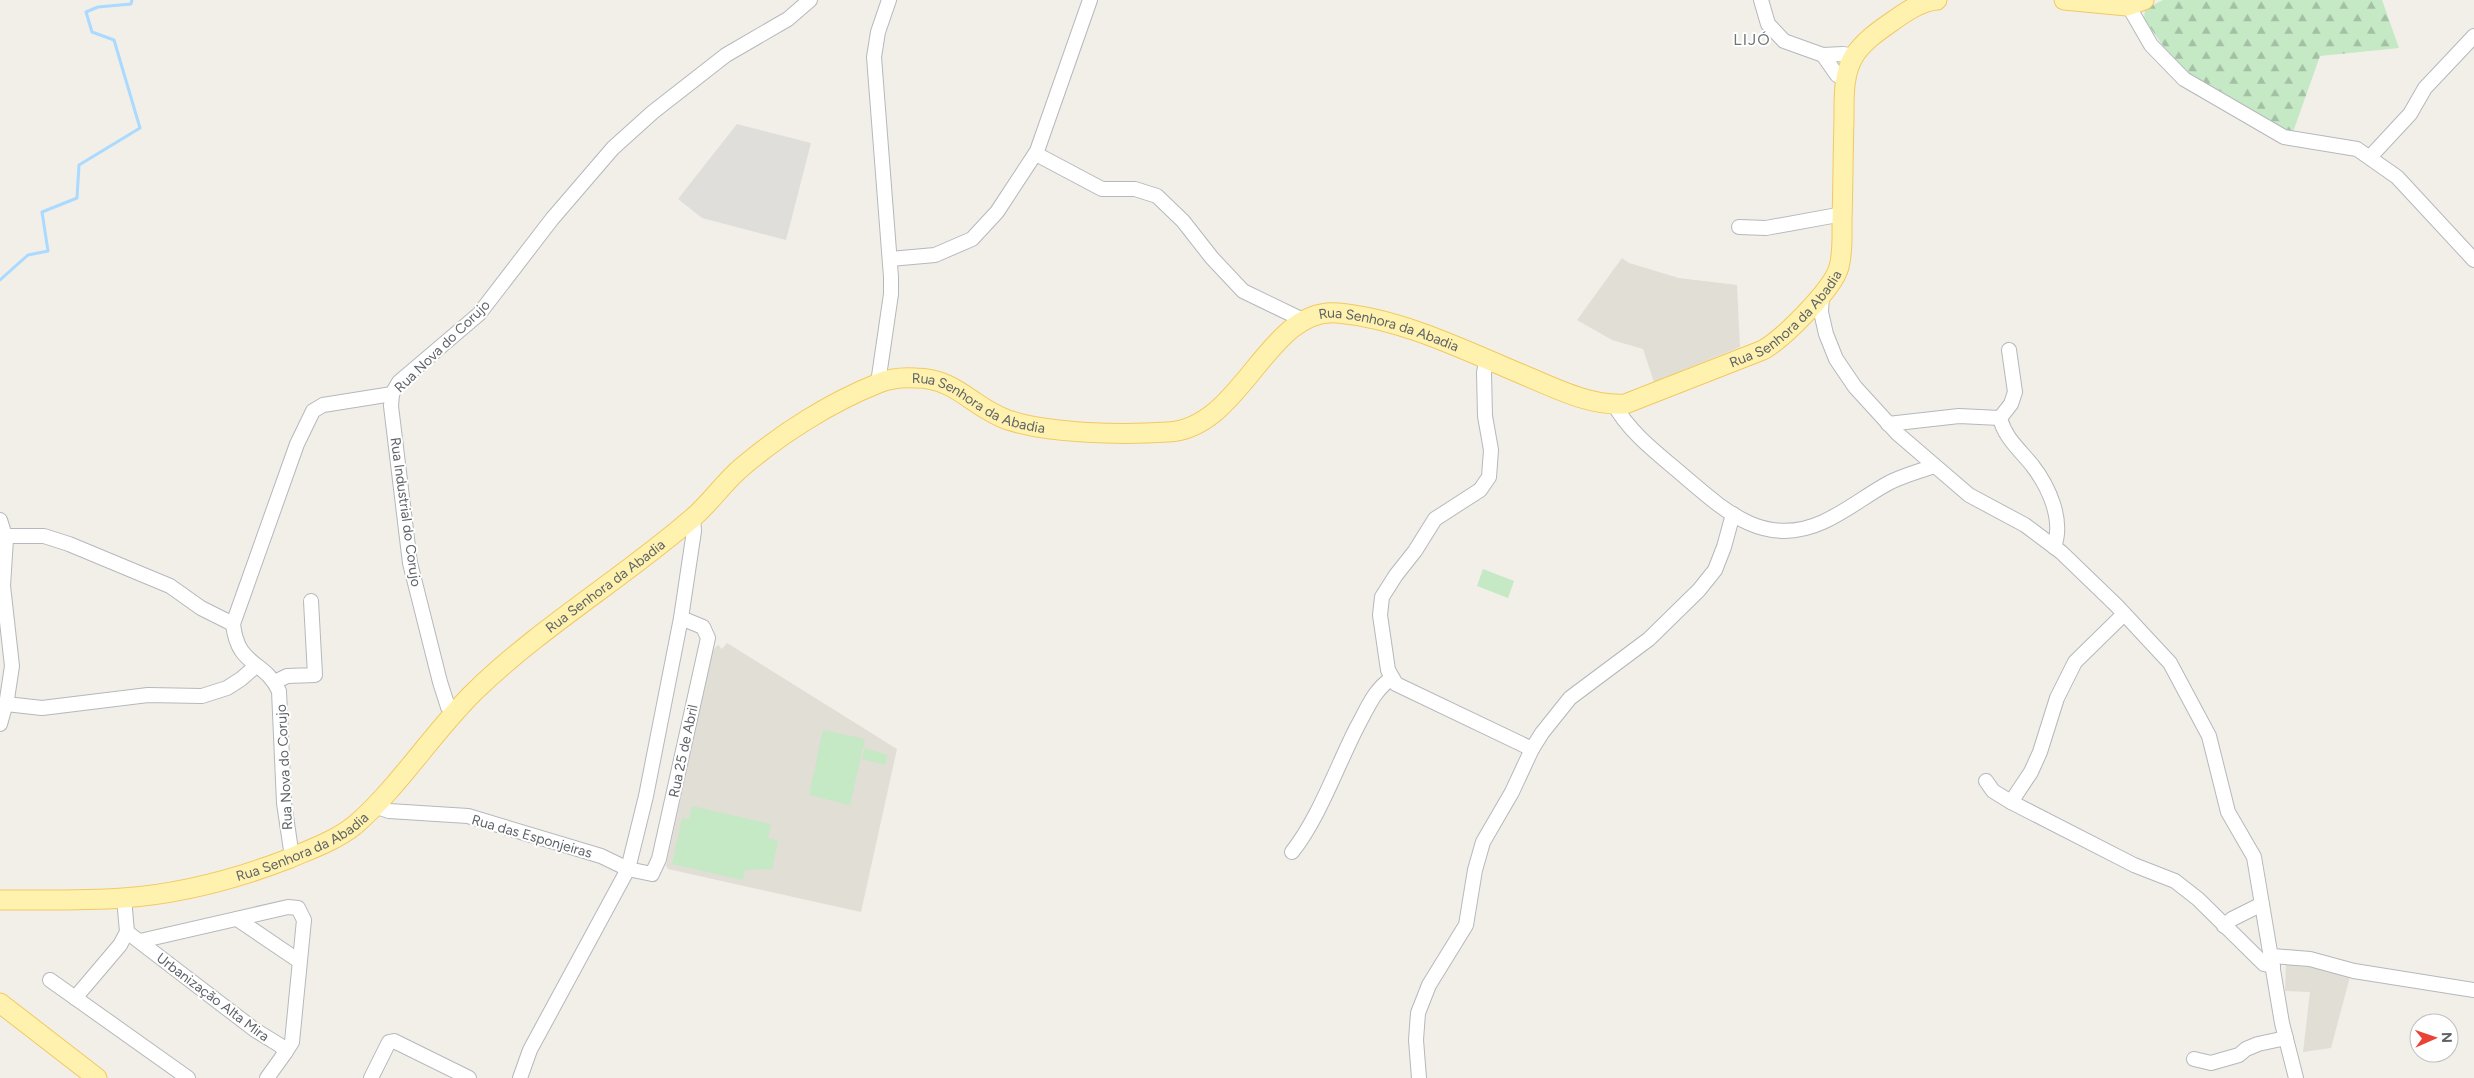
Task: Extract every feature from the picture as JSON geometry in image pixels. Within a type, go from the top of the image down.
[{"type":"main road","points":[[1854,56],[1865,42],[1902,14],[1930,0],[1937,0]]},
{"type":"main road","points":[[2064,0],[2132,2]]},
{"type":"main road","name":"Rua Senhora da Abadia","points":[[0,900],[124,898],[175,890],[261,869],[324,844],[344,833],[374,806],[452,714],[477,689],[535,641],[693,518],[746,464],[811,418],[878,383],[895,377],[939,380],[996,414],[1035,426],[1110,432],[1172,432],[1190,430],[1213,414],[1283,337],[1303,320],[1314,314],[1332,312],[1364,316],[1417,332],[1569,394],[1614,404],[1625,404],[1764,350],[1775,343],[1822,295],[1830,286],[1839,267],[1846,78],[1854,56]]},
{"type":"main road","points":[[0,1004],[97,1078]]},
{"type":"street","name":"Rua Nova do Corujo","points":[[232,624],[297,444],[313,411],[323,405],[392,394],[400,382],[479,314],[552,219],[613,148],[653,112],[726,55],[788,19],[810,0]]},
{"type":"street","points":[[878,383],[891,294],[890,259],[874,58],[878,32],[889,0]]},
{"type":"street","points":[[890,259],[935,255],[972,239],[997,212],[1036,154],[1090,0]]},
{"type":"street","points":[[1761,0],[1768,24],[1784,40],[1823,55],[1843,54],[1854,56]]},
{"type":"street","points":[[2132,2],[2151,45],[2184,79],[2284,138],[2357,148],[2397,177],[2474,260]]},
{"type":"street","points":[[2370,157],[2410,114],[2425,88],[2474,36]]},
{"type":"street","points":[[1823,55],[1837,75],[1846,78]]},
{"type":"street","points":[[1036,154],[1102,189],[1135,188],[1157,196],[1183,221],[1212,258],[1243,291],[1303,320]]},
{"type":"street","points":[[1739,227],[1766,228],[1842,214]]},
{"type":"street","points":[[1822,295],[1822,312],[1826,334],[1836,359],[1855,387],[1888,424],[1969,495],[2025,525],[2054,547],[2124,614],[2170,663],[2209,736],[2228,812],[2254,857],[2286,1038],[2296,1078]]},
{"type":"street","points":[[2000,418],[2011,404],[2015,392],[2009,350]]},
{"type":"street","points":[[1487,360],[1484,372],[1485,416],[1491,450],[1489,477],[1480,490],[1435,519],[1382,597],[1380,615],[1388,670],[1396,684],[1532,749]]},
{"type":"street","name":"Rua Industrial do Corujo","points":[[392,394],[391,406],[410,562],[440,682],[452,714]]},
{"type":"street","points":[[1614,404],[1619,413],[1640,437],[1710,499],[1765,531],[1792,532],[1822,522],[1886,484],[1934,466]]},
{"type":"street","points":[[1888,424],[1959,416],[2000,418]]},
{"type":"street","points":[[2000,418],[2004,430],[2033,466],[2055,508],[2058,537],[2054,547]]},
{"type":"street","points":[[1419,1078],[1416,1040],[1418,1014],[1429,985],[1466,925],[1474,870],[1483,842],[1512,792],[1532,749],[1542,732],[1570,698],[1649,639],[1699,590],[1715,570],[1724,547],[1733,514]]},
{"type":"street","name":"Rua 25 de Abril","points":[[520,1078],[530,1050],[628,869],[648,787],[681,618],[694,531],[693,518]]},
{"type":"street","points":[[0,520],[6,536],[3,553],[3,586],[12,666],[6,704],[0,724]]},
{"type":"street","points":[[6,536],[44,536],[69,544],[170,586],[200,608],[232,624],[234,638],[240,651],[275,682],[287,676],[315,675],[311,601]]},
{"type":"street","points":[[2011,802],[2031,772],[2040,752],[2057,698],[2075,662],[2124,614]]},
{"type":"street","name":"Rua 25 de Abril","points":[[628,869],[652,874],[659,859],[708,638],[703,627],[681,618]]},
{"type":"street","points":[[6,704],[42,708],[148,695],[202,696],[227,688],[241,680],[256,666]]},
{"type":"street","points":[[1292,852],[1325,793],[1370,703],[1380,686],[1392,678]]},
{"type":"street","name":"Rua Nova do Corujo","points":[[275,682],[281,701],[284,803],[292,857]]},
{"type":"street","points":[[1986,781],[1993,791],[2011,802],[2134,865],[2175,881],[2198,899],[2264,964],[2272,961],[2310,960],[2354,972],[2474,990]]},
{"type":"street","name":"Rua das Esponjeiras","points":[[374,806],[389,811],[468,816],[601,856],[628,869]]},
{"type":"street","points":[[75,998],[120,946],[127,932],[124,898]]},
{"type":"street","points":[[2224,926],[2232,919],[2262,904]]},
{"type":"street","name":"Urbanização Alta Mira","points":[[140,941],[288,907],[298,908],[304,920],[292,1042],[267,1078]]},
{"type":"street","points":[[237,919],[299,961]]},
{"type":"street","name":"Urbanização Alta Mira","points":[[127,932],[255,1030],[281,1046],[285,1053]]},
{"type":"street","points":[[50,980],[188,1078]]},
{"type":"street","points":[[2194,1058],[2211,1063],[2239,1055],[2246,1048],[2258,1044],[2286,1038]]},
{"type":"street","points":[[371,1078],[389,1042],[394,1041],[469,1078]]},
{"type":"shaded area","points":[[737,124],[811,143],[786,240],[702,218],[678,199]]},
{"type":"shaded area","points":[[1622,258],[1629,263],[1679,278],[1737,285],[1740,347],[1654,382],[1643,349],[1612,340],[1577,320]]},
{"type":"shaded area","points":[[727,643],[897,749],[861,912],[668,869],[666,866],[713,650],[718,645],[722,649]]},
{"type":"shaded area","points":[[2286,962],[2310,962],[2351,973],[2331,1048],[2303,1052],[2310,992],[2285,991]]},
{"type":"green space","points":[[2163,0],[2382,0],[2399,48],[2320,56],[2293,132],[2283,131],[2197,81],[2174,61],[2144,19],[2145,9]]},
{"type":"green space","points":[[1483,569],[1514,581],[1508,598],[1477,586]]},
{"type":"green space","points":[[823,730],[865,739],[850,805],[809,795]]},
{"type":"green space","points":[[865,748],[888,755],[885,765],[862,759]]},
{"type":"green space","points":[[692,806],[771,824],[768,838],[778,841],[772,869],[745,870],[743,880],[672,864],[682,818],[689,819]]},
{"type":"waterway","points":[[0,280],[28,255],[48,251],[42,212],[77,198],[79,165],[140,128],[114,40],[92,32],[86,12],[98,7],[131,4],[132,0]]},
{"type":"district","name":"LIJÓ","points":[[1752,39]]}]
